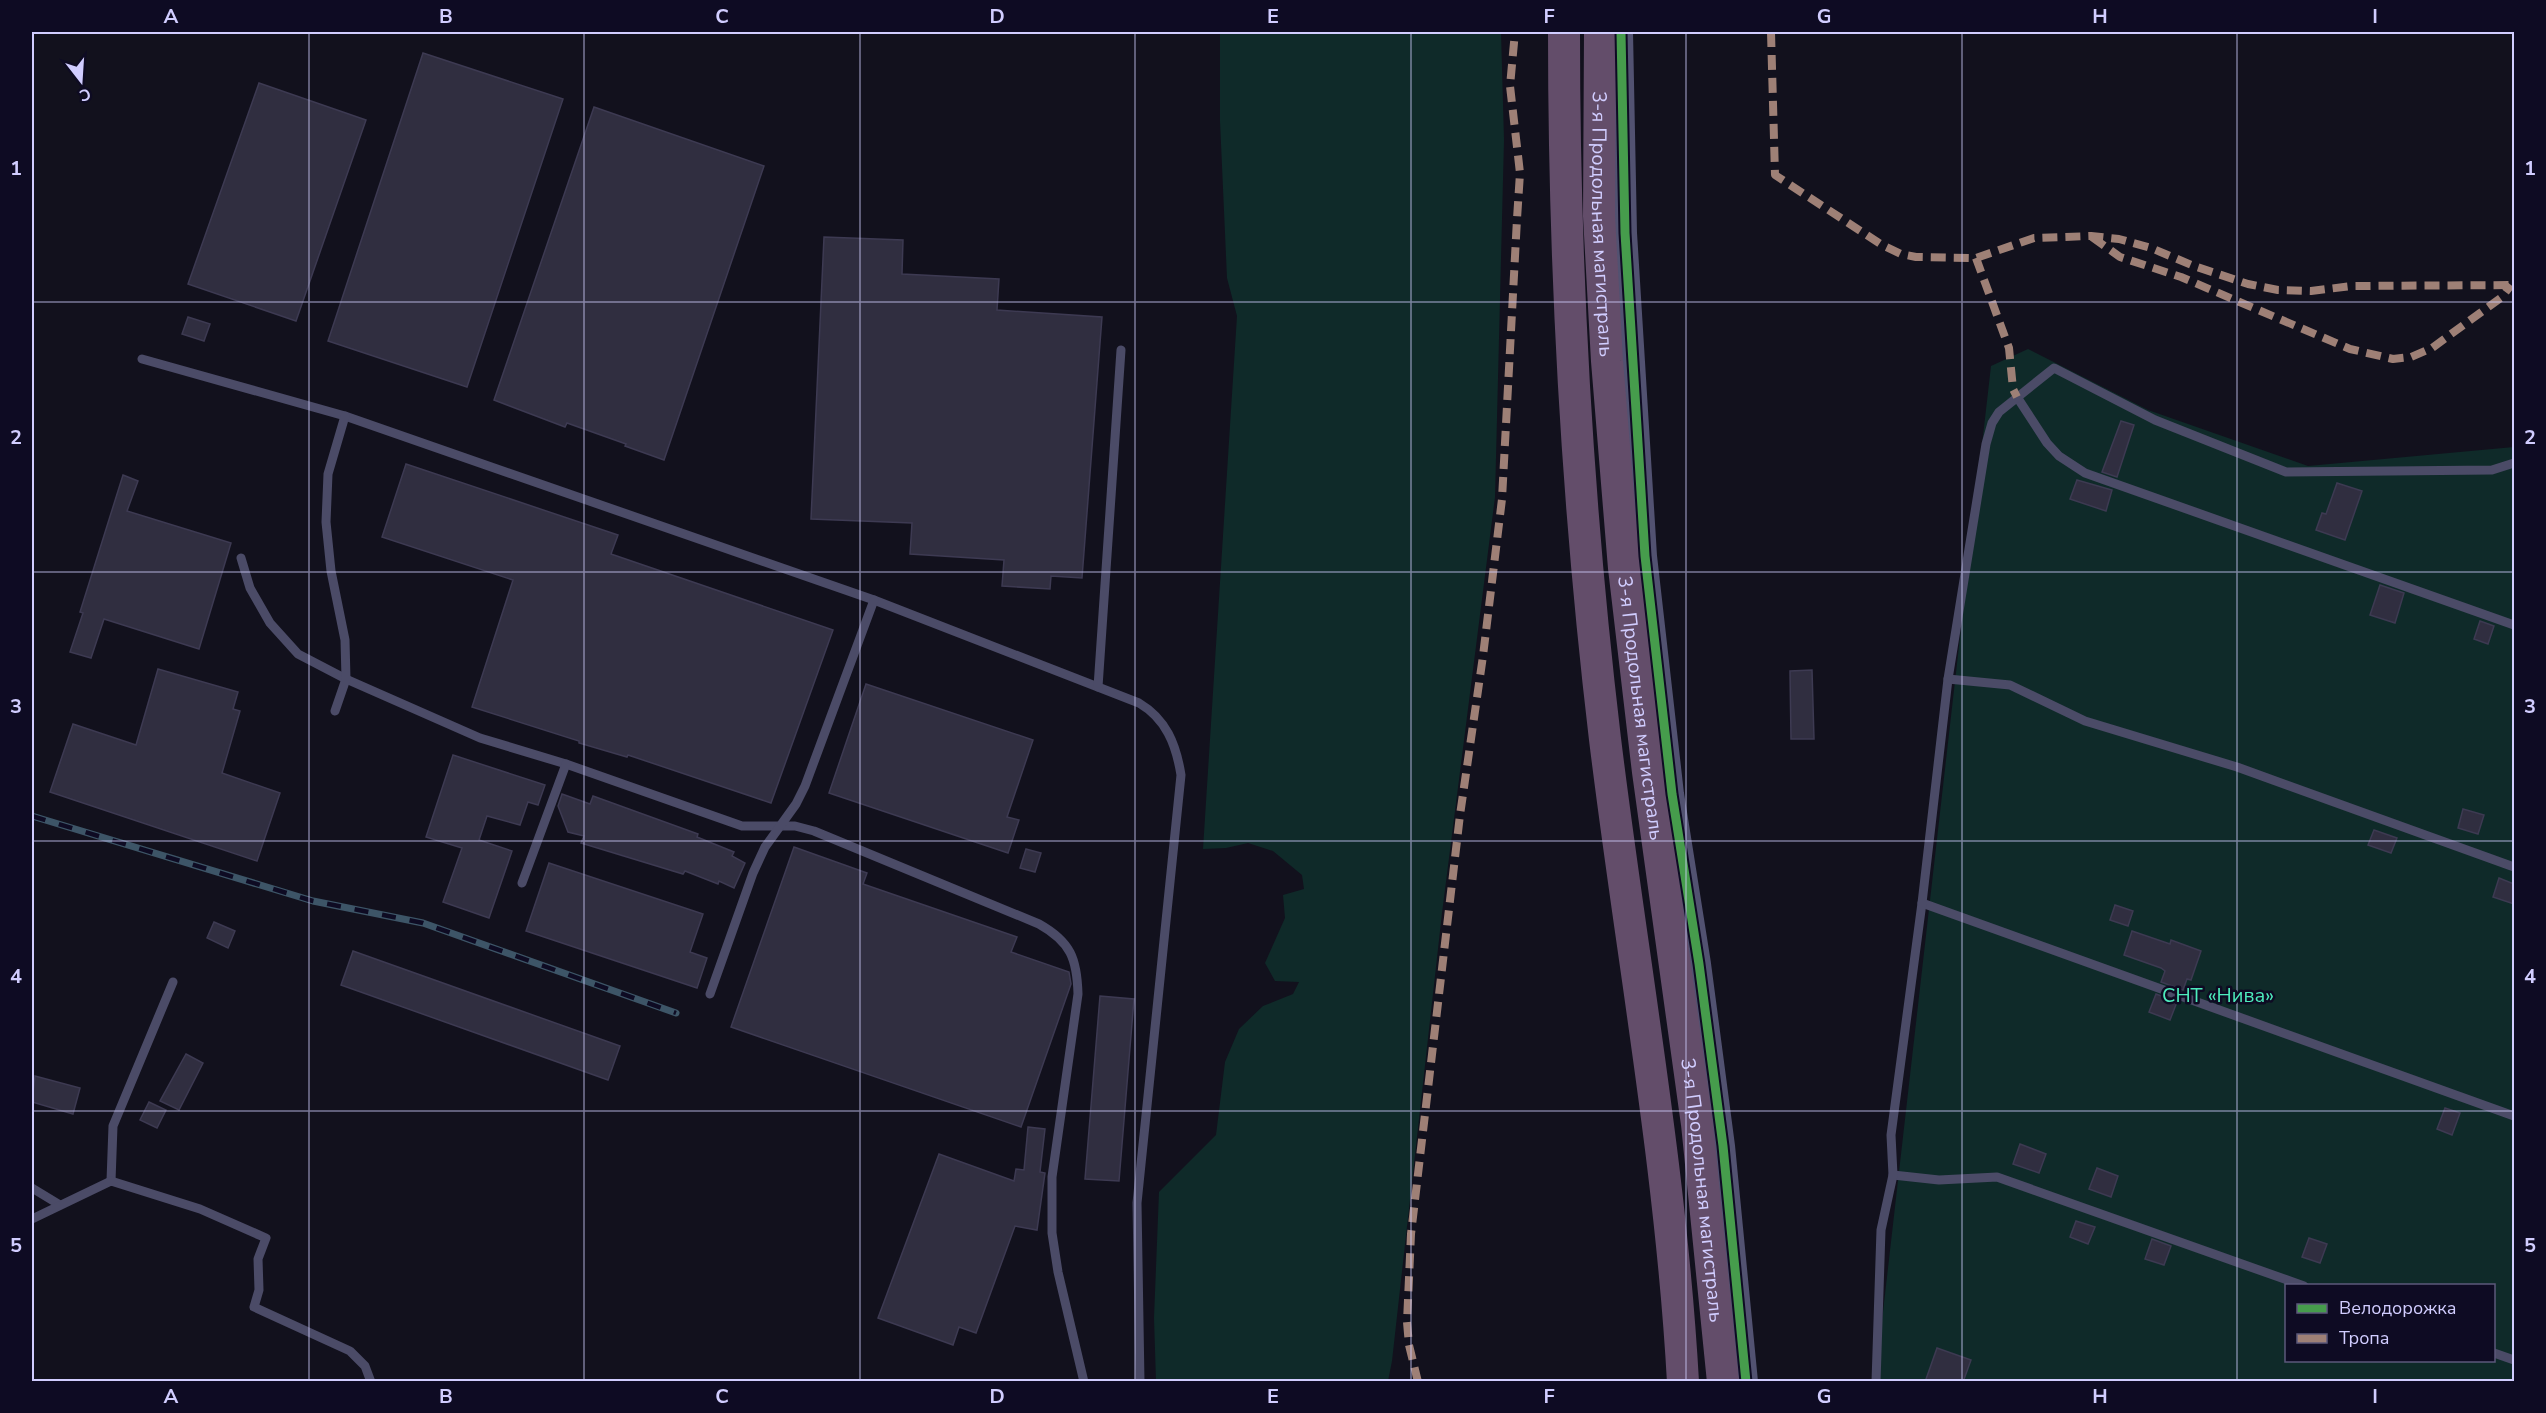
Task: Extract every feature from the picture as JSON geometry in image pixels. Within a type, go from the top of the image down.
[{"type":"highway","name":"3-я Продольная магистраль","points":[[1564,32],[1567,275],[1589,596],[1606,744],[1658,1120],[1678,1298],[1683,1382]]},
{"type":"highway","name":"3-я Продольная магистраль","points":[[1600,32],[1599,216],[1607,361],[1624,568],[1647,761],[1696,1124],[1724,1382]]},
{"type":"street","points":[[1621,32],[1625,233],[1645,556],[1672,794],[1699,964],[1723,1146],[1746,1382]]},
{"type":"lane","points":[[1098,687],[1121,350]]},
{"type":"lane","points":[[142,359],[345,416],[874,600],[1139,703],[1153,711],[1167,729],[1178,756],[1181,775],[1137,1203],[1140,1382]]},
{"type":"lane","points":[[1876,1382],[1881,1230],[1893,1175],[1891,1135],[1922,903],[1948,679],[1986,444],[1992,423],[1999,412],[2054,368],[2155,420],[2286,472],[2492,470],[2514,463]]},
{"type":"lane","points":[[2017,397],[2059,456],[2085,473],[2514,625]]},
{"type":"lane","points":[[335,711],[346,679],[345,640],[331,571],[326,522],[328,474],[345,416]]},
{"type":"lane","points":[[242,558],[250,588],[270,622],[298,654],[346,679],[480,738],[566,764],[742,826],[795,826],[814,831],[1039,924],[1055,933],[1068,947],[1077,968],[1078,994],[1052,1177],[1052,1233],[1058,1272],[1084,1382]]},
{"type":"lane","points":[[710,994],[753,873],[765,847],[796,804],[805,786],[874,600]]},
{"type":"lane","points":[[1948,679],[2010,685],[2085,722],[2238,767],[2514,867]]},
{"type":"lane","points":[[522,883],[566,764]]},
{"type":"lane","points":[[1922,903],[2514,1116]]},
{"type":"lane","points":[[111,1181],[113,1126],[173,982]]},
{"type":"lane","points":[[1893,1175],[1940,1180],[1997,1176],[2298,1284]]},
{"type":"lane","points":[[32,1219],[111,1181],[200,1209],[266,1238],[258,1259],[260,1290],[254,1307],[350,1351],[365,1366],[371,1382]]},
{"type":"lane","points":[[32,1188],[60,1205]]},
{"type":"lane","points":[[2495,1354],[2514,1360]]},
{"type":"green space","points":[[1220,32],[1501,32],[1504,140],[1495,497],[1442,913],[1388,1381],[1156,1381],[1154,1318],[1159,1192],[1216,1135],[1225,1062],[1239,1029],[1263,1006],[1293,994],[1299,982],[1275,981],[1265,963],[1285,918],[1283,895],[1304,889],[1302,875],[1273,851],[1248,843],[1226,848],[1203,849],[1237,316],[1227,278],[1220,121]]},
{"type":"green space","name":"СНТ «Нива»","points":[[2028,349],[2148,410],[2308,466],[2514,447],[2514,1381],[1875,1382],[1991,366]]},
{"type":"building","points":[[423,53],[563,99],[467,387],[328,341]]},
{"type":"building","points":[[259,83],[366,120],[296,321],[188,284]]},
{"type":"building","points":[[594,107],[764,166],[664,460],[567,423],[565,427],[494,400]]},
{"type":"building","points":[[824,237],[903,240],[902,274],[999,279],[997,310],[1102,317],[1082,578],[1051,576],[1050,589],[1002,586],[1004,560],[910,554],[912,523],[811,519]]},
{"type":"building","points":[[188,317],[210,324],[204,341],[182,334]]},
{"type":"building","points":[[2121,421],[2134,425],[2117,477],[2102,472]]},
{"type":"building","points":[[406,464],[618,535],[611,554],[833,630],[771,803],[628,755],[627,757],[579,743],[579,741],[472,707],[513,580],[382,537]]},
{"type":"building","points":[[123,475],[138,481],[127,511],[231,543],[199,649],[104,619],[91,658],[70,652],[83,613],[80,612]]},
{"type":"building","points":[[2077,480],[2112,490],[2106,511],[2070,499]]},
{"type":"building","points":[[2337,483],[2362,491],[2345,540],[2316,530],[2322,513],[2326,514]]},
{"type":"building","points":[[2380,585],[2404,593],[2395,623],[2370,615]]},
{"type":"building","points":[[2480,621],[2494,626],[2488,644],[2474,639]]},
{"type":"building","points":[[158,669],[238,692],[233,709],[240,711],[222,773],[280,793],[257,861],[50,792],[73,724],[136,745]]},
{"type":"building","points":[[1812,670],[1814,739],[1791,739],[1790,671]]},
{"type":"building","points":[[866,684],[1033,740],[1007,817],[1019,820],[1008,853],[829,793]]},
{"type":"building","points":[[453,755],[545,785],[538,805],[528,802],[520,825],[487,816],[479,840],[512,851],[489,918],[443,902],[462,848],[426,837]]},
{"type":"building","points":[[562,794],[590,804],[593,796],[698,834],[697,837],[734,852],[732,856],[745,863],[734,888],[685,871],[683,874],[581,843],[584,836],[568,832],[558,806]]},
{"type":"building","points":[[2463,809],[2484,815],[2478,834],[2458,828]]},
{"type":"building","points":[[2374,830],[2397,838],[2391,853],[2368,845]]},
{"type":"building","points":[[794,847],[867,873],[863,884],[1017,937],[1011,952],[1069,972],[1071,984],[1021,1127],[731,1027]]},
{"type":"building","points":[[1026,849],[1041,853],[1035,872],[1020,868]]},
{"type":"building","points":[[549,863],[703,914],[690,952],[707,958],[697,988],[526,931]]},
{"type":"building","points":[[2499,878],[2514,884],[2514,904],[2493,897]]},
{"type":"building","points":[[2115,905],[2133,911],[2128,926],[2110,920]]},
{"type":"building","points":[[214,922],[235,931],[228,948],[207,938]]},
{"type":"building","points":[[2132,931],[2170,944],[2171,940],[2201,951],[2191,980],[2187,979],[2183,990],[2161,982],[2165,971],[2161,968],[2124,955]]},
{"type":"building","points":[[353,951],[620,1046],[608,1080],[341,985]]},
{"type":"building","points":[[2156,994],[2177,1002],[2170,1020],[2149,1012]]},
{"type":"building","points":[[1100,996],[1134,999],[1119,1181],[1085,1179]]},
{"type":"building","points":[[186,1054],[203,1063],[179,1110],[160,1101]]},
{"type":"building","points":[[35,1076],[80,1088],[73,1114],[32,1102]]},
{"type":"building","points":[[149,1102],[166,1110],[157,1128],[140,1120]]},
{"type":"building","points":[[2445,1108],[2460,1113],[2452,1135],[2437,1129]]},
{"type":"building","points":[[1028,1127],[1045,1129],[1040,1172],[1045,1173],[1037,1230],[1015,1226],[976,1333],[959,1327],[953,1345],[878,1318],[939,1154],[1014,1181],[1016,1169],[1024,1170]]},
{"type":"building","points":[[2020,1144],[2046,1154],[2039,1173],[2013,1164]]},
{"type":"building","points":[[2097,1168],[2118,1176],[2111,1197],[2089,1189]]},
{"type":"building","points":[[2076,1221],[2095,1227],[2088,1244],[2070,1237]]},
{"type":"building","points":[[2309,1238],[2327,1244],[2320,1263],[2302,1257]]},
{"type":"building","points":[[2152,1239],[2171,1246],[2164,1265],[2145,1259]]},
{"type":"building","points":[[1937,1348],[1971,1360],[1963,1382],[1925,1382]]},
{"type":"railway","points":[[32,816],[313,901],[423,923],[676,1013]]},
{"type":"marked path","points":[[1418,1382],[1409,1345],[1407,1322],[1411,1234],[1460,815],[1483,656],[1502,499],[1520,173],[1510,86],[1515,32]]},
{"type":"marked path","points":[[1771,32],[1775,175],[1882,245],[1901,254],[1916,257],[1976,258],[2034,238],[2091,236],[2119,239],[2151,248],[2194,266],[2248,284],[2278,290],[2311,291],[2352,286],[2514,285]]},
{"type":"marked path","points":[[2092,237],[2120,257],[2181,277],[2350,349],[2393,359],[2411,357],[2432,348],[2502,297],[2511,285]]},
{"type":"marked path","points":[[1976,258],[2009,348],[2013,389],[2017,397]]},
{"type":"cycle path","points":[[1621,32],[1625,233],[1645,556],[1672,794],[1699,964],[1723,1146],[1746,1382]]}]
